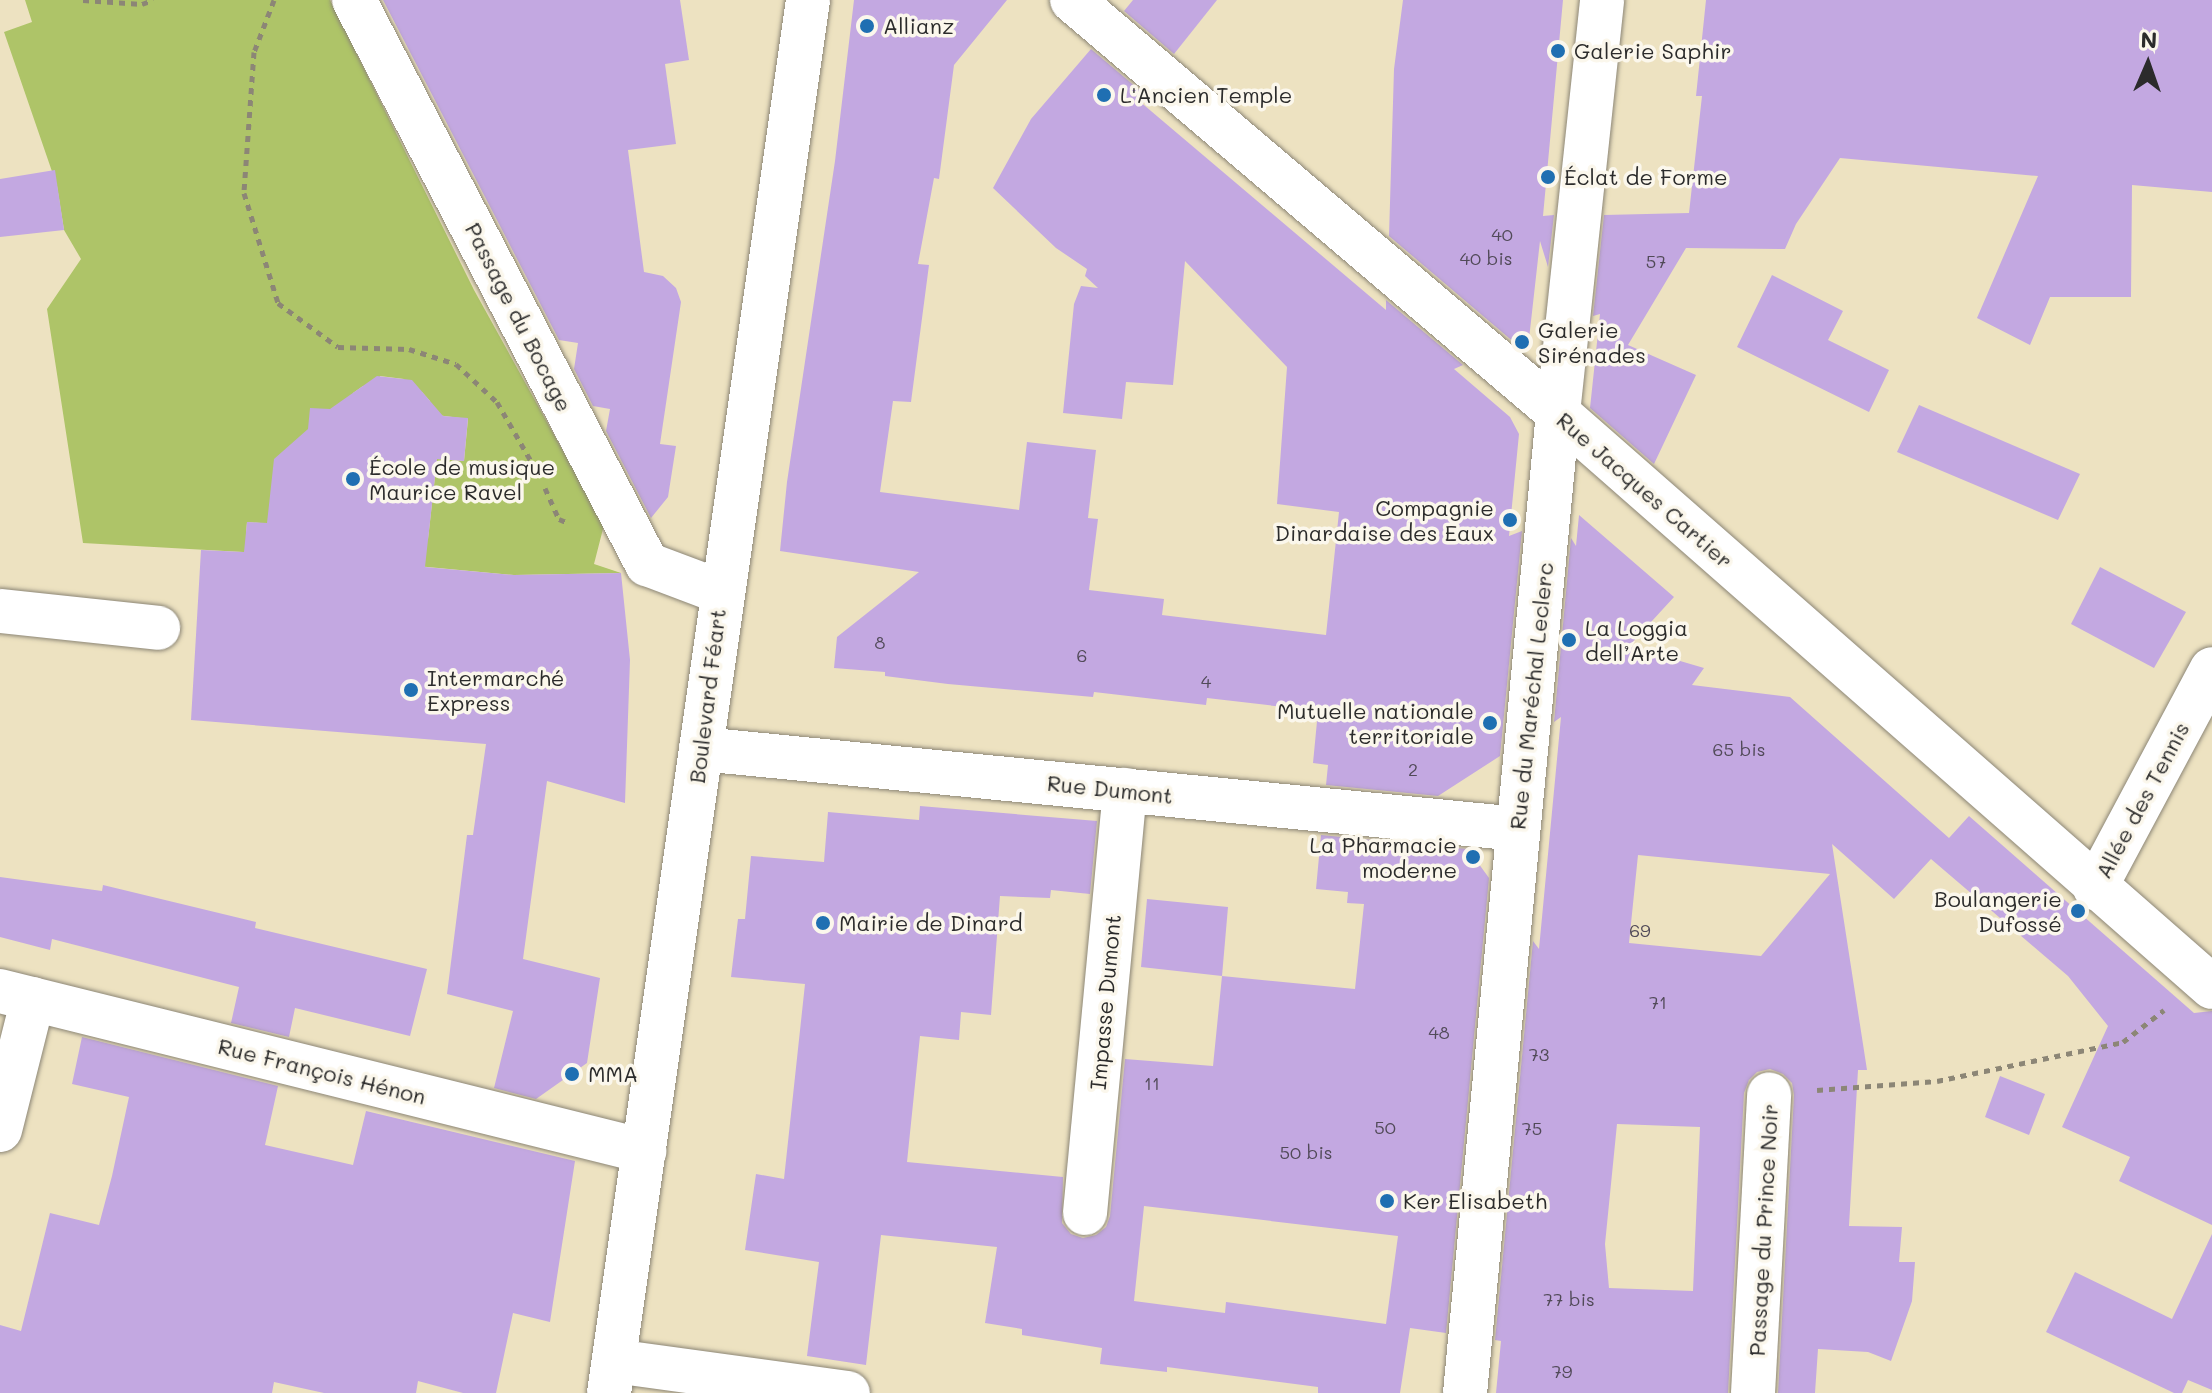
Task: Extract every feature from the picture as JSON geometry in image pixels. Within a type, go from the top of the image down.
[{"type":"street","name":"Passage du Bocage","points":[[354,0],[647,564],[721,592]]},
{"type":"street","name":"Boulevard Féart","points":[[612,1377],[721,592],[808,0]]},
{"type":"street","name":"Rue Jacques Cartier","points":[[1072,0],[1558,413],[2095,888],[2207,983]]},
{"type":"street","name":"Rue du Maréchal Leclerc","points":[[1465,1393],[1558,413],[1602,0]]},
{"type":"street","points":[[0,611],[158,628]]},
{"type":"street","name":"Allée des Tennis","points":[[2095,888],[2212,669]]},
{"type":"street","name":"Rue Dumont","points":[[701,749],[1518,829]]},
{"type":"street","name":"Impasse Dumont","points":[[1085,1213],[1125,790]]},
{"type":"street","points":[[0,1130],[16,995]]},
{"type":"street","name":"Rue François Hénon","points":[[16,995],[644,1151]]},
{"type":"street","name":"Passage du Prince Noir","points":[[1753,1393],[1769,1094]]},
{"type":"street","points":[[612,1377],[848,1393]]},
{"type":"path","points":[[83,0],[142,4],[153,0]]},
{"type":"path","points":[[274,0],[254,52],[244,193],[278,303],[338,347],[409,349],[456,364],[497,402],[533,464]]},
{"type":"path","points":[[540,477],[559,519],[571,525]]},
{"type":"path","name":"Passage du Prince Noir","points":[[1769,1094],[1937,1081],[2123,1042],[2207,983]]},
{"type":"green space","points":[[25,0],[330,0],[474,290],[604,525],[594,564],[621,573],[514,575],[396,564],[428,539],[437,459],[464,461],[468,419],[429,414],[430,401],[422,392],[403,389],[404,379],[380,376],[378,387],[363,386],[353,393],[351,410],[302,526],[247,522],[246,534],[261,553],[83,543],[47,309],[81,259],[64,230],[57,186],[4,32],[32,22]]},
{"type":"building","points":[[383,0],[680,0],[689,60],[665,64],[676,144],[628,150],[644,272],[663,276],[676,288],[681,302],[660,444],[676,446],[668,497],[651,518],[606,431],[610,409],[593,406],[574,369],[578,343],[559,340]]},
{"type":"building","points":[[854,0],[1007,0],[954,65],[939,179],[934,178],[918,264],[929,265],[911,402],[893,401],[880,492],[1019,510],[1027,442],[1096,450],[1088,518],[1098,519],[1089,590],[1164,599],[1162,615],[1326,635],[1339,512],[1277,504],[1287,367],[1185,261],[1173,385],[1126,382],[1122,419],[1063,413],[1074,304],[1081,286],[1098,288],[1085,276],[1087,269],[1056,248],[993,188],[1031,119],[1091,49],[1143,93],[1138,100],[1386,310],[1386,300],[1463,365],[1454,369],[1510,417],[1519,434],[1509,536],[1522,531],[1500,756],[1438,796],[1326,785],[1328,765],[1313,763],[1318,711],[1207,698],[1206,705],[1094,692],[1093,697],[948,684],[885,676],[885,672],[834,668],[837,637],[919,572],[780,551],[787,482],[835,161]]},
{"type":"building","points":[[1133,0],[1217,0],[1174,54],[1124,11]]},
{"type":"building","points":[[1403,0],[1563,0],[1543,216],[1554,215],[1548,267],[1540,241],[1529,339],[1516,344],[1389,236],[1394,69]]},
{"type":"building","points":[[1706,0],[2212,0],[2212,192],[2132,185],[2131,297],[2050,297],[2030,345],[1977,318],[2038,176],[1840,158],[1796,224],[1785,249],[1686,248],[1628,345],[1696,375],[1654,464],[1590,408],[1600,314],[1593,316],[1604,215],[1689,213],[1702,96],[1696,96]]},
{"type":"building","points":[[55,170],[64,230],[0,237],[0,179]]},
{"type":"building","points":[[1772,275],[1843,311],[1828,340],[1889,370],[1869,412],[1737,347]]},
{"type":"building","points":[[377,376],[412,380],[443,416],[468,418],[464,461],[437,459],[425,567],[514,575],[621,573],[630,660],[625,803],[547,781],[523,959],[600,978],[587,1063],[536,1099],[494,1088],[513,1011],[447,994],[467,835],[473,835],[486,744],[191,720],[201,550],[244,552],[247,522],[267,523],[274,459],[308,429],[310,408],[330,409]]},
{"type":"building","points":[[1919,405],[2080,474],[2058,520],[1897,452]]},
{"type":"building","points":[[1579,515],[1674,597],[1629,646],[1704,668],[1692,685],[1790,697],[1949,838],[1969,816],[2194,1013],[2212,1011],[2212,1225],[2119,1181],[2130,1157],[2062,1127],[2108,1026],[2068,976],[1931,859],[1894,899],[1832,844],[1867,1070],[1858,1070],[1849,1226],[1902,1227],[1899,1262],[1915,1262],[1912,1301],[1891,1361],[1868,1352],[1818,1349],[1815,1393],[1778,1393],[1794,1095],[1792,1083],[1783,1074],[1770,1069],[1757,1072],[1749,1080],[1744,1093],[1728,1393],[1496,1393],[1501,1341],[1495,1340],[1533,941],[1539,949],[1561,717],[1554,722],[1571,538],[1576,546]],"holes":[[[1638,855],[1830,874],[1761,956],[1629,943]],[[1617,1124],[1700,1127],[1693,1291],[1609,1288],[1605,1244]]]},
{"type":"building","points":[[2100,567],[2186,612],[2154,668],[2071,624]]},
{"type":"building","points":[[920,806],[1097,821],[1090,894],[1051,890],[1050,898],[1000,896],[991,1015],[961,1012],[959,1040],[920,1036],[907,1162],[1063,1177],[1062,1223],[1071,1234],[1083,1238],[1096,1235],[1106,1227],[1110,1216],[1125,1059],[1213,1066],[1222,976],[1355,989],[1364,904],[1347,903],[1348,892],[1316,889],[1321,835],[1468,849],[1489,878],[1446,1333],[1410,1328],[1400,1393],[1318,1393],[1318,1387],[1167,1367],[1167,1372],[1100,1364],[1102,1348],[1022,1335],[1022,1329],[985,1323],[997,1247],[881,1235],[866,1365],[807,1356],[819,1262],[745,1250],[756,1174],[784,1179],[805,984],[731,977],[738,919],[745,919],[751,856],[824,862],[828,812],[919,820]],"holes":[[[1144,1206],[1398,1236],[1386,1324],[1226,1302],[1225,1313],[1134,1301]]]},
{"type":"building","points":[[0,877],[102,891],[103,885],[256,922],[255,928],[427,969],[410,1036],[295,1008],[289,1037],[231,1023],[239,987],[52,939],[50,950],[0,937]]},
{"type":"building","points":[[1147,899],[1228,907],[1222,976],[1141,967]]},
{"type":"building","points":[[82,1037],[278,1086],[265,1145],[353,1165],[366,1111],[575,1161],[550,1322],[513,1313],[496,1393],[463,1393],[418,1381],[416,1393],[324,1393],[274,1382],[272,1393],[0,1393],[0,1325],[21,1331],[50,1213],[99,1225],[112,1176],[129,1097],[72,1084]]},
{"type":"building","points":[[2000,1076],[2045,1094],[2029,1135],[1985,1117]]},
{"type":"building","points":[[2212,1234],[2212,1390],[2188,1380],[2182,1393],[2174,1393],[2046,1332],[2075,1272],[2172,1319]]},
{"type":"place","name":"Allianz","points":[[867,26]]},
{"type":"place","name":"Galerie Saphir","points":[[1558,51]]},
{"type":"place","name":"L'Ancien Temple","points":[[1104,95]]},
{"type":"place","name":"Éclat de Forme","points":[[1548,177]]},
{"type":"place","name":"Galerie Sirénades","points":[[1522,342]]},
{"type":"place","name":"École de musique Maurice Ravel","points":[[353,479]]},
{"type":"place","name":"Compagnie Dinardaise des Eaux","points":[[1510,520]]},
{"type":"place","name":"La Loggia dell’Arte","points":[[1569,640]]},
{"type":"place","name":"Intermarché Express","points":[[411,690]]},
{"type":"place","name":"Mutuelle nationale territoriale","points":[[1490,723]]},
{"type":"place","name":"La Pharmacie moderne","points":[[1473,857]]},
{"type":"place","name":"Boulangerie Dufossé","points":[[2078,911]]},
{"type":"place","name":"Mairie de Dinard","points":[[823,923]]},
{"type":"place","name":"MMA","points":[[572,1074]]},
{"type":"place","name":"Ker Elisabeth","points":[[1387,1201]]}]
